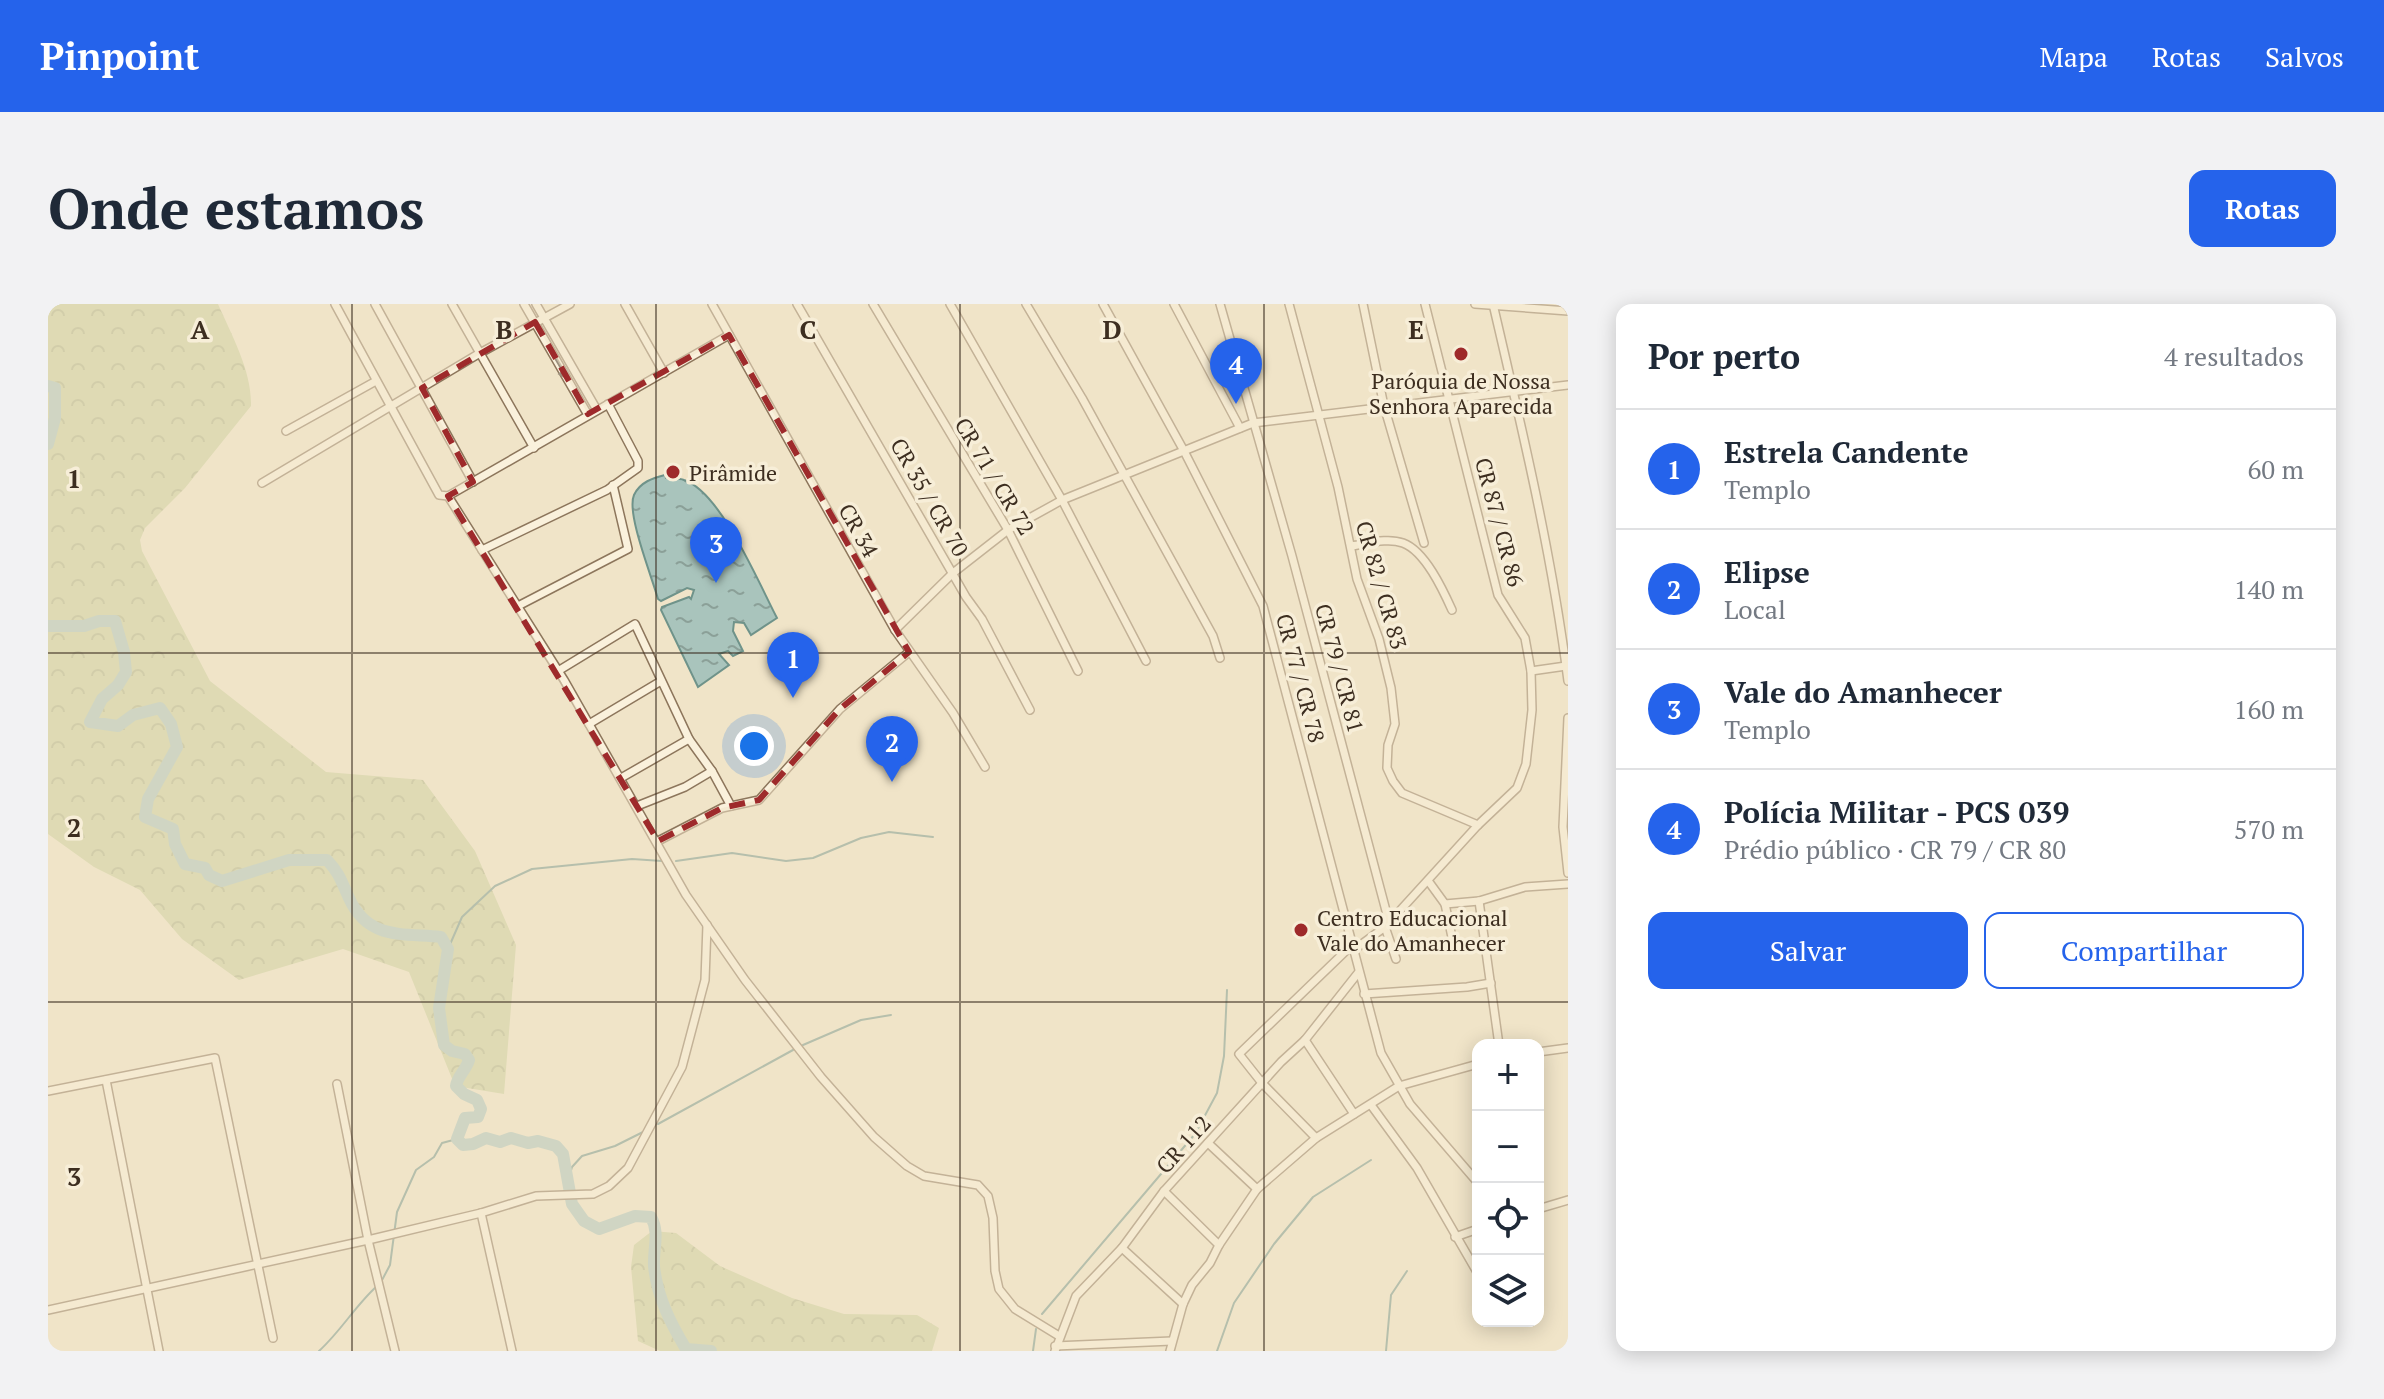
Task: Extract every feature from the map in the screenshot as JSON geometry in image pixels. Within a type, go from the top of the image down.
[{"type":"street","points":[[335,304],[439,495],[448,496],[729,335]]},
{"type":"street","points":[[375,304],[473,482]]},
{"type":"street","points":[[452,304],[534,448]]},
{"type":"street","points":[[524,304],[588,415]]},
{"type":"street","points":[[536,304],[597,410]]},
{"type":"street","points":[[262,483],[480,353],[570,304]]},
{"type":"street","points":[[625,304],[664,373]]},
{"type":"street","name":"CR 34","points":[[712,304],[895,630],[953,713],[985,767]]},
{"type":"street","name":"CR 35 / CR 70","points":[[797,304],[982,619],[1030,710]]},
{"type":"street","name":"CR 71 / CR 72","points":[[873,304],[1008,530],[1078,671]]},
{"type":"street","points":[[950,304],[1062,500],[1146,661]]},
{"type":"street","points":[[1026,304],[1213,636],[1220,658]]},
{"type":"street","name":"CR 77 / CR 78","points":[[1103,304],[1184,451],[1263,606],[1381,1053],[1410,1104],[1472,1176]]},
{"type":"street","points":[[1174,304],[1240,428]]},
{"type":"street","name":"CR 79 / CR 81","points":[[1220,304],[1292,556],[1396,959]]},
{"type":"street","name":"CR 82 / CR 83","points":[[1289,304],[1357,579],[1379,639],[1391,688],[1395,724],[1388,745],[1387,768],[1402,793],[1478,825]]},
{"type":"street","points":[[1363,304],[1384,406],[1424,543]]},
{"type":"street","name":"CR 87 / CR 86","points":[[1262,1083],[1239,1054],[1354,946],[1387,924],[1429,882],[1478,825],[1517,788],[1526,764],[1532,710],[1531,671],[1525,638],[1498,595],[1425,304]]},
{"type":"street","points":[[1475,304],[1568,311]]},
{"type":"street","points":[[1493,305],[1515,391],[1562,634],[1568,681]]},
{"type":"street","points":[[286,431],[376,381]]},
{"type":"street","points":[[895,630],[953,573],[1008,530],[1062,500],[1253,423],[1568,385]]},
{"type":"street","points":[[482,550],[613,485],[639,465],[608,404]]},
{"type":"street","points":[[518,606],[623,554],[628,547],[613,485]]},
{"type":"street","points":[[448,496],[558,671],[658,841],[686,895],[745,980],[874,1137],[907,1166],[924,1176],[978,1185],[988,1196],[999,1289],[1015,1309],[1059,1336]]},
{"type":"street","points":[[1351,546],[1392,541],[1412,549],[1430,569],[1452,610]]},
{"type":"street","points":[[558,671],[635,624],[689,739],[712,771],[731,806]]},
{"type":"street","points":[[658,841],[722,808],[759,800],[840,709],[909,652]]},
{"type":"street","points":[[1531,671],[1566,666]]},
{"type":"street","points":[[589,724],[661,681]]},
{"type":"street","points":[[1568,718],[1563,827],[1568,873]]},
{"type":"street","points":[[621,778],[689,739]]},
{"type":"street","points":[[637,806],[685,787],[712,771]]},
{"type":"street","points":[[1429,882],[1445,904],[1453,942]]},
{"type":"street","points":[[1445,904],[1479,901],[1525,887],[1568,884]]},
{"type":"street","points":[[1479,901],[1498,1039]]},
{"type":"street","points":[[48,1310],[368,1240],[481,1213],[536,1196],[593,1194],[609,1186],[628,1168],[682,1067],[705,980],[707,925]]},
{"type":"street","name":"CR 112","points":[[1055,1349],[1076,1296],[1122,1248],[1164,1191],[1305,1040],[1358,973]]},
{"type":"street","points":[[1364,994],[1491,983]]},
{"type":"street","points":[[1305,1040],[1354,1114]]},
{"type":"street","points":[[1544,1051],[1568,1048]]},
{"type":"street","points":[[48,1091],[215,1058],[273,1338]]},
{"type":"street","points":[[1170,1351],[1183,1304],[1257,1189],[1316,1138],[1399,1086],[1472,1066]]},
{"type":"street","points":[[106,1080],[159,1351]]},
{"type":"street","points":[[1262,1083],[1316,1138]]},
{"type":"street","points":[[337,1084],[368,1240],[395,1351]]},
{"type":"street","points":[[1371,1105],[1417,1168],[1472,1264]]},
{"type":"street","points":[[1208,1143],[1257,1189]]},
{"type":"street","points":[[1164,1191],[1219,1245]]},
{"type":"street","points":[[1544,1207],[1568,1200]]},
{"type":"street","points":[[481,1213],[512,1351]]},
{"type":"street","points":[[1455,1237],[1472,1231]]},
{"type":"street","points":[[1122,1248],[1183,1304]]},
{"type":"street","points":[[1055,1349],[1172,1341]]},
{"type":"highlighted area","points":[[535,322],[588,414],[729,335],[909,652],[840,709],[759,800],[722,808],[658,841],[448,496],[473,482],[422,388]]},
{"type":"green space","points":[[48,304],[218,304],[245,367],[251,406],[185,488],[145,528],[140,540],[142,551],[210,681],[326,772],[423,780],[475,851],[516,945],[504,1094],[455,1086],[409,972],[343,949],[239,980],[182,939],[140,890],[94,867],[48,834]]},
{"type":"green space","points":[[652,1231],[676,1233],[720,1266],[792,1298],[844,1314],[917,1315],[939,1328],[932,1351],[660,1351],[638,1341],[631,1267],[634,1245]]},
{"type":"water","points":[[665,475],[666,478],[684,480],[698,488],[712,502],[738,541],[777,618],[751,635],[744,623],[734,622],[733,631],[743,651],[733,656],[728,651],[719,654],[729,665],[698,687],[661,610],[689,597],[691,599],[694,590],[687,588],[661,601],[658,599],[641,546],[632,504],[640,487]]},
{"type":"waterway","points":[[48,386],[55,388],[55,418],[48,444]]},
{"type":"waterway","points":[[48,626],[84,626],[99,621],[115,621],[126,672],[118,685],[102,699],[90,722],[118,726],[133,715],[160,708],[171,724],[177,747],[148,799],[145,817],[173,829],[175,844],[185,864],[205,868],[209,875],[222,881],[289,860],[327,860],[338,874],[357,912],[376,928],[400,934],[441,937],[448,949],[439,1008],[444,1045],[465,1054],[469,1060],[456,1086],[477,1100],[481,1109],[478,1117],[465,1118],[457,1139],[463,1145],[486,1138],[500,1142],[511,1138],[556,1146],[563,1154],[572,1204],[584,1221],[599,1229],[635,1216],[651,1217],[656,1235],[656,1277],[666,1310],[686,1349],[711,1351]]},
{"type":"waterway","points":[[676,861],[732,853],[786,861],[813,858],[861,838],[889,832],[933,837]]},
{"type":"waterway","points":[[448,949],[462,917],[495,886],[532,869],[632,859],[662,861]]},
{"type":"waterway","points":[[1042,1314],[1195,1134],[1217,1093],[1224,1056],[1227,990]]},
{"type":"waterway","points":[[803,1045],[861,1020],[891,1015]]},
{"type":"waterway","points":[[658,1124],[793,1050]]},
{"type":"waterway","points":[[568,1181],[572,1167],[582,1156],[615,1146],[643,1132]]},
{"type":"waterway","points":[[381,1282],[390,1265],[397,1212],[416,1170],[434,1157],[442,1143],[457,1139]]},
{"type":"waterway","points":[[1217,1351],[1234,1303],[1274,1244],[1313,1197],[1371,1160]]},
{"type":"waterway","points":[[1386,1351],[1391,1295],[1407,1271]]},
{"type":"waterway","points":[[319,1351],[377,1286]]},
{"type":"waterway","points":[[1033,1351],[1036,1329]]},
{"type":"place","name":"Paróquia de Nossa Senhora Aparecida","points":[[1461,354]]},
{"type":"place","name":"Polícia Militar - PCS 039","points":[[1236,404]]},
{"type":"place","name":"Pirâmide","points":[[673,472]]},
{"type":"place","name":"Vale do Amanhecer","points":[[716,583]]},
{"type":"place","name":"Estrela Candente","points":[[793,698]]},
{"type":"place","name":"Elipse","points":[[892,782]]},
{"type":"place","name":"Centro Educacional Vale do Amanhecer","points":[[1301,930]]}]
